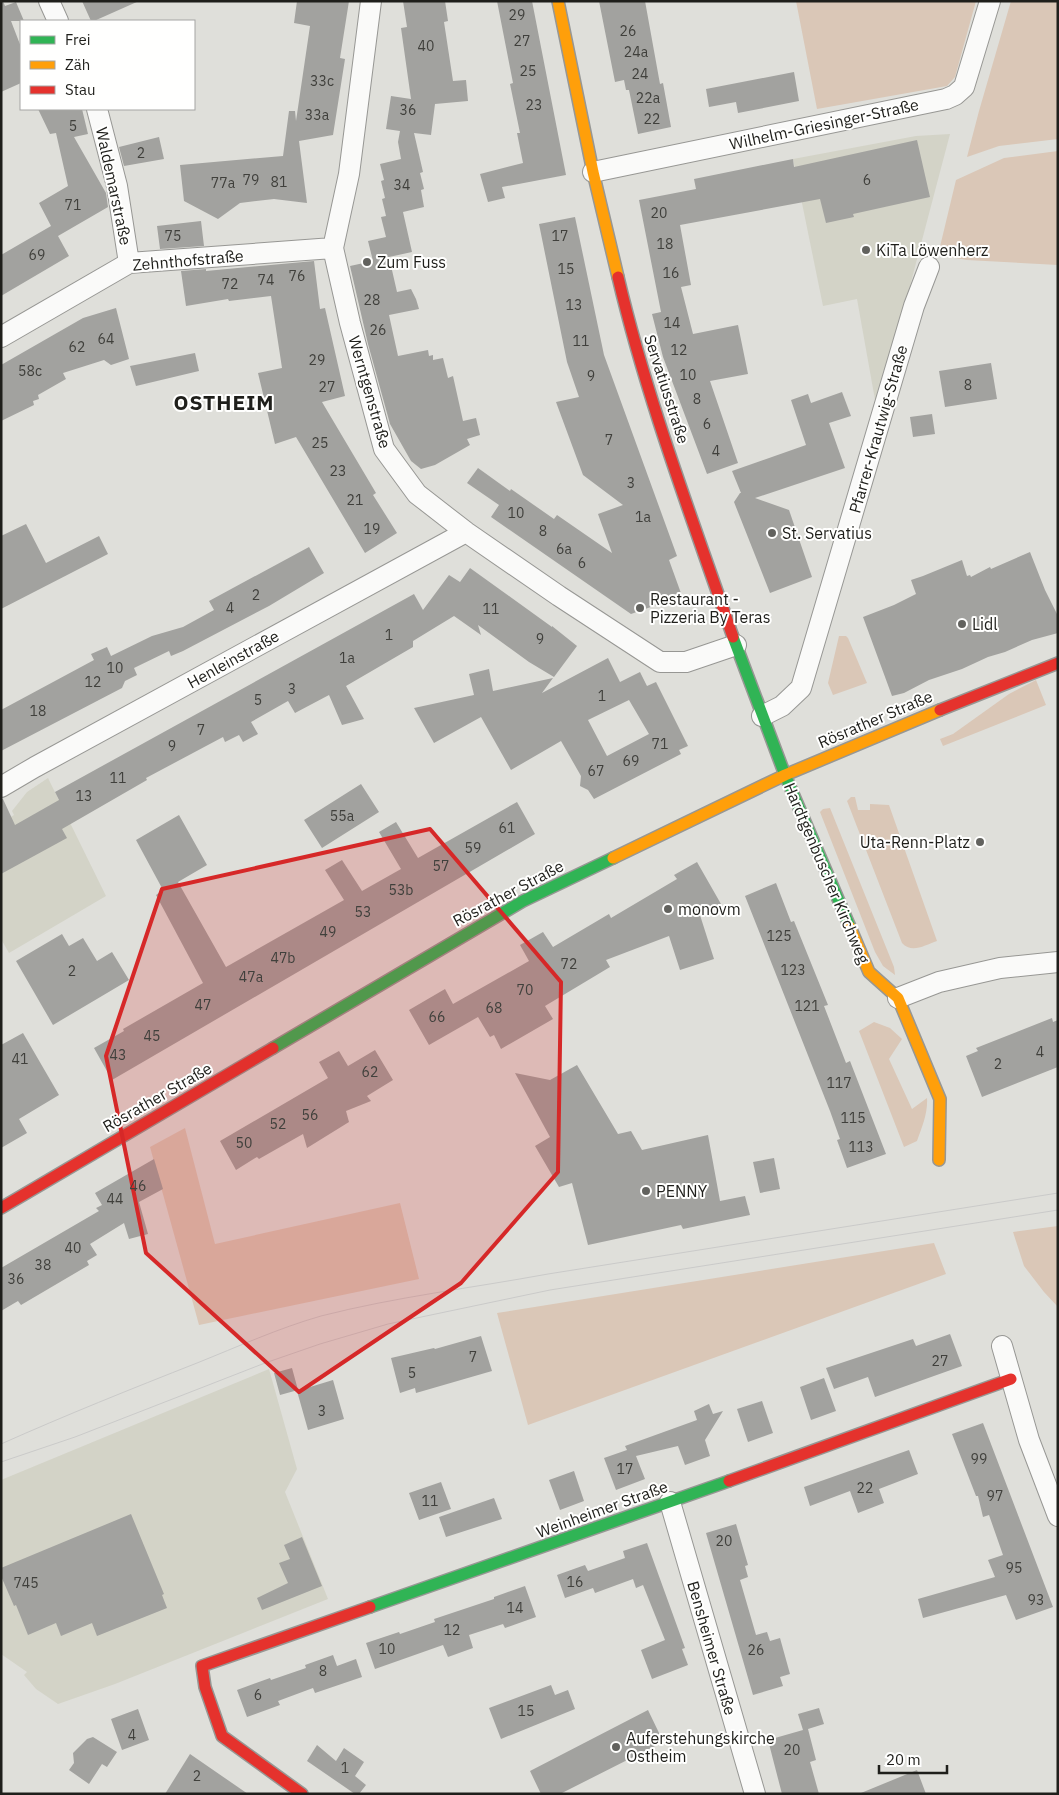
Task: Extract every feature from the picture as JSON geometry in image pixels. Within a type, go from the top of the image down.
[{"type":"street","points":[[49,1],[58,20]]},
{"type":"street","name":"Werntgenstraße","points":[[371,1],[348,174],[333,248],[350,323],[384,449],[417,494],[466,532],[660,662],[686,662],[736,644]]},
{"type":"street","name":"Servatiusstraße","points":[[558,1],[593,172],[630,329],[669,450],[736,644],[785,775]]},
{"type":"street","name":"Wilhelm-Griesinger-Straße","points":[[593,172],[946,99],[955,95],[964,87],[990,1]]},
{"type":"street","name":"Waldemarstraße","points":[[97,110],[117,186],[129,263]]},
{"type":"street","name":"Zehnthofstraße","points":[[1,337],[129,263],[333,248]]},
{"type":"street","name":"Pfarrer-Krautwig-Straße","points":[[762,716],[782,706],[801,688],[914,306],[929,267]]},
{"type":"street","name":"Henleinstraße","points":[[1,787],[466,532]]},
{"type":"street","name":"Rösrather Straße","points":[[1,1208],[523,901],[785,775],[984,691],[1058,663]]},
{"type":"street","name":"Hardtgenbuscher Kirchweg","points":[[785,775],[869,972],[898,998],[940,1099],[939,1160]]},
{"type":"street","points":[[898,998],[939,982],[1000,968],[1058,962]]},
{"type":"street","points":[[1002,1346],[1029,1440],[1058,1516]]},
{"type":"street","name":"Weinheimer Straße","points":[[302,1794],[222,1736],[205,1687],[202,1666],[670,1502],[1012,1379]]},
{"type":"street","name":"Bensheimer Straße","points":[[670,1502],[754,1794]]},
{"type":"highlighted area","points":[[430,829],[561,982],[558,1172],[461,1283],[299,1392],[146,1253],[106,1056],[162,889]]},
{"type":"shaded area","points":[[796,1],[976,1],[955,77],[947,86],[817,109]]},
{"type":"shaded area","points":[[1011,1],[1058,1],[1058,139],[999,146],[967,157],[979,111]]},
{"type":"shaded area","name":"KiTa Löwenherz","points":[[950,134],[877,411],[857,299],[823,306],[793,159],[916,136]]},
{"type":"shaded area","points":[[1058,151],[1058,265],[967,260],[938,255],[956,180],[1004,158]]},
{"type":"shaded area","points":[[839,636],[846,636],[848,638],[867,683],[833,695],[828,683]]},
{"type":"shaded area","points":[[1036,680],[1046,705],[943,746],[940,739],[953,734],[1009,694]]},
{"type":"shaded area","points":[[48,778],[106,896],[9,953],[1,939],[1,823],[14,815],[12,811],[27,792]]},
{"type":"shaded area","points":[[851,797],[855,797],[858,810],[870,810],[870,804],[889,805],[937,941],[914,948],[910,948],[902,943],[847,801]]},
{"type":"shaded area","points":[[830,808],[894,967],[895,975],[883,966],[875,952],[820,812],[823,809]]},
{"type":"shaded area","points":[[874,1022],[890,1028],[902,1039],[889,1059],[912,1109],[927,1098],[926,1115],[917,1141],[904,1147],[859,1031]]},
{"type":"shaded area","points":[[185,1128],[215,1244],[400,1203],[419,1279],[199,1325],[150,1147]]},
{"type":"shaded area","points":[[1058,1226],[1058,1307],[1024,1266],[1013,1232]]},
{"type":"shaded area","points":[[934,1243],[946,1274],[528,1425],[497,1313]]},
{"type":"shaded area","points":[[269,1369],[297,1469],[285,1492],[328,1599],[115,1684],[58,1704],[36,1689],[24,1675],[27,1672],[1,1654],[1,1480]]},
{"type":"building","points":[[1,1],[3,1],[5,6],[16,2],[24,20],[11,21],[20,44],[20,83],[1,92]]},
{"type":"building","points":[[82,1],[139,1],[96,20],[91,20]]},
{"type":"building","points":[[297,1],[349,1],[340,58],[345,59],[333,135],[299,141],[307,203],[274,199],[240,203],[218,219],[184,201],[180,165],[283,156],[289,111],[295,111],[296,121],[310,26],[294,23]]},
{"type":"building","points":[[403,1],[445,1],[448,21],[444,22],[453,81],[466,80],[468,101],[435,104],[431,135],[414,133],[423,172],[420,173],[424,189],[421,190],[424,207],[403,212],[412,252],[389,257],[397,292],[411,289],[419,309],[389,315],[398,356],[428,350],[429,356],[433,355],[433,360],[443,358],[448,378],[453,376],[463,421],[476,418],[480,435],[467,439],[470,445],[435,465],[421,469],[411,461],[390,424],[368,344],[350,266],[373,261],[368,241],[386,237],[381,217],[386,216],[382,199],[385,198],[381,181],[384,180],[380,164],[401,159],[398,142],[400,131],[386,129],[391,96],[411,99],[401,28],[407,27]]},
{"type":"building","points":[[497,1],[532,1],[566,175],[502,187],[505,198],[488,202],[480,174],[523,163],[517,133],[520,133],[510,84],[513,83]]},
{"type":"building","points":[[599,1],[645,1],[660,84],[663,83],[671,127],[638,134],[629,90],[626,90],[624,80],[615,82]]},
{"type":"building","points":[[794,72],[799,101],[738,113],[736,102],[709,107],[706,89]]},
{"type":"building","points":[[38,110],[82,110],[88,134],[74,137],[106,193],[108,207],[58,236],[69,256],[1,296],[1,255],[51,226],[39,203],[68,186],[56,133],[50,134]]},
{"type":"building","points":[[159,137],[164,159],[124,166],[119,147]]},
{"type":"building","points":[[917,140],[930,197],[853,214],[854,217],[826,223],[820,199],[680,225],[691,285],[681,287],[693,334],[738,325],[748,374],[710,381],[738,463],[707,474],[663,357],[652,314],[661,312],[639,200],[696,189],[694,179],[793,159],[794,167]]},
{"type":"building","points":[[575,217],[604,355],[677,556],[669,560],[682,596],[631,614],[491,517],[499,505],[467,483],[478,468],[554,519],[557,515],[612,553],[598,514],[623,505],[583,475],[556,402],[579,397],[567,362],[539,224]]},
{"type":"building","points":[[201,221],[204,246],[160,249],[157,226]]},
{"type":"building","points":[[314,261],[320,309],[325,308],[345,396],[322,402],[376,493],[373,495],[397,533],[365,553],[296,437],[275,444],[258,373],[282,368],[271,296],[229,301],[228,299],[186,306],[181,271],[206,269],[206,271]]},
{"type":"building","points":[[116,308],[129,359],[111,365],[104,360],[63,373],[66,379],[38,395],[39,399],[33,401],[34,405],[1,421],[1,365],[83,318]]},
{"type":"building","points":[[195,353],[199,371],[136,386],[130,366]]},
{"type":"building","points":[[991,363],[997,399],[945,407],[939,371]]},
{"type":"building","points":[[842,392],[851,416],[829,423],[845,468],[755,498],[789,510],[812,577],[770,593],[734,502],[741,493],[732,471],[806,445],[791,400],[808,394],[811,403]]},
{"type":"building","points":[[932,414],[935,434],[913,437],[910,417]]},
{"type":"building","points":[[26,524],[46,563],[99,536],[108,554],[1,609],[1,536]]},
{"type":"building","points":[[309,547],[324,573],[269,606],[183,651],[171,656],[169,651],[134,668],[137,675],[125,681],[122,688],[1,751],[1,710],[94,660],[91,654],[107,647],[111,656],[152,636],[183,627],[214,610],[209,601]]},
{"type":"building","name":"Lidl","points":[[1030,552],[1058,616],[1058,633],[1032,640],[962,669],[929,680],[904,693],[892,696],[863,617],[916,594],[911,580],[962,560],[967,576],[970,575],[971,577],[990,567],[991,569]]},
{"type":"building","points":[[470,568],[577,646],[554,677],[529,662],[478,625],[481,635],[454,616],[413,641],[413,647],[346,686],[364,719],[342,725],[329,695],[295,713],[288,701],[251,722],[258,734],[243,742],[239,735],[225,742],[223,737],[146,778],[147,780],[62,829],[67,838],[1,874],[1,799],[3,799],[15,825],[59,800],[55,792],[414,594],[423,610],[449,575],[460,582]]},
{"type":"building","points":[[608,658],[620,682],[640,672],[647,686],[656,682],[688,746],[679,750],[681,754],[594,799],[588,790],[580,786],[581,776],[561,741],[511,770],[481,717],[434,743],[414,708],[474,695],[469,674],[489,669],[493,691],[553,678],[542,693]],"holes":[[[629,700],[649,734],[607,756],[588,720]]]},
{"type":"building","points":[[361,784],[379,812],[322,848],[304,820]]},
{"type":"building","points":[[517,802],[535,834],[112,1080],[94,1048],[203,983],[156,895],[163,890],[136,840],[179,815],[207,865],[178,882],[226,967],[344,900],[325,870],[342,860],[362,891],[401,869],[379,832],[396,822],[418,858]]},
{"type":"building","points":[[697,862],[721,904],[699,912],[714,959],[680,970],[669,936],[606,960],[610,967],[545,1006],[553,1019],[501,1049],[494,1035],[490,1037],[478,1017],[429,1045],[409,1010],[445,989],[453,1004],[529,961],[520,945],[543,932],[553,947],[609,914],[611,918],[677,879],[674,875]]},
{"type":"building","points":[[776,883],[791,922],[794,921],[828,1005],[824,1006],[846,1063],[850,1061],[886,1154],[847,1168],[837,1140],[840,1139],[830,1111],[745,896]]},
{"type":"building","points":[[62,934],[69,946],[83,938],[97,961],[112,952],[129,980],[53,1025],[16,961]]},
{"type":"building","points":[[1052,1018],[1053,1022],[1058,1020],[1058,1067],[982,1097],[966,1056],[978,1051],[976,1048]]},
{"type":"building","points":[[23,1033],[59,1095],[19,1119],[27,1133],[1,1148],[1,1045]]},
{"type":"building","points":[[375,1050],[393,1080],[367,1096],[371,1101],[346,1111],[349,1122],[307,1148],[303,1134],[259,1159],[257,1157],[236,1170],[220,1141],[328,1078],[319,1062],[339,1051],[348,1066]]},
{"type":"building","name":"PENNY","points":[[577,1065],[618,1134],[631,1131],[642,1150],[708,1135],[720,1201],[745,1196],[750,1215],[683,1229],[681,1225],[588,1245],[572,1183],[559,1187],[535,1146],[550,1137],[515,1073],[550,1080]]},
{"type":"building","points":[[774,1158],[780,1189],[760,1193],[753,1162]]},
{"type":"building","points":[[154,1159],[163,1189],[139,1202],[148,1234],[129,1239],[124,1223],[90,1244],[97,1255],[87,1261],[89,1265],[21,1305],[18,1301],[1,1311],[1,1268],[99,1211],[96,1208],[102,1205],[95,1193]]},
{"type":"building","points":[[950,1334],[962,1366],[875,1397],[868,1377],[834,1389],[826,1368],[913,1339],[916,1346]]},
{"type":"building","points":[[481,1336],[492,1371],[416,1393],[415,1388],[400,1393],[391,1358],[435,1349]]},
{"type":"building","points":[[292,1368],[298,1390],[280,1395],[274,1373]]},
{"type":"building","points":[[824,1378],[836,1411],[811,1420],[800,1387]]},
{"type":"building","points":[[333,1380],[344,1419],[308,1430],[297,1391]]},
{"type":"building","points":[[762,1401],[773,1433],[748,1442],[737,1409]]},
{"type":"building","points":[[709,1404],[713,1414],[723,1411],[705,1440],[710,1456],[685,1465],[678,1446],[636,1456],[645,1479],[616,1490],[604,1458],[627,1450],[625,1446],[697,1420],[694,1411]]},
{"type":"building","points":[[983,1423],[1053,1607],[1016,1620],[1006,1595],[923,1618],[918,1599],[995,1577],[988,1560],[1003,1555],[989,1515],[983,1517],[978,1496],[976,1496],[952,1434]]},
{"type":"building","points":[[909,1450],[918,1474],[879,1489],[884,1503],[858,1513],[850,1491],[810,1506],[804,1487]]},
{"type":"building","points":[[574,1471],[584,1501],[560,1510],[549,1480]]},
{"type":"building","points":[[441,1482],[451,1509],[419,1520],[409,1493]]},
{"type":"building","points":[[494,1498],[502,1519],[446,1537],[439,1517]]},
{"type":"building","points":[[131,1514],[164,1594],[162,1595],[167,1608],[97,1636],[92,1623],[61,1636],[56,1623],[28,1635],[16,1605],[14,1606],[1,1576],[1,1568]]},
{"type":"building","points":[[736,1524],[748,1565],[745,1566],[748,1577],[740,1580],[756,1635],[767,1632],[770,1641],[780,1638],[790,1674],[780,1677],[783,1686],[753,1695],[706,1533]]},
{"type":"building","points":[[302,1537],[322,1586],[262,1610],[257,1598],[288,1583],[279,1563],[290,1559],[284,1545]]},
{"type":"building","points":[[647,1543],[685,1648],[682,1649],[688,1665],[652,1679],[641,1650],[665,1640],[643,1585],[636,1588],[633,1579],[595,1593],[593,1588],[565,1598],[557,1575],[585,1565],[588,1571],[625,1558],[623,1551]]},
{"type":"building","points":[[525,1586],[536,1617],[505,1628],[503,1624],[469,1635],[473,1648],[448,1657],[443,1645],[375,1669],[366,1643],[435,1622],[434,1619],[494,1599],[494,1597]]},
{"type":"building","points":[[333,1655],[337,1666],[356,1659],[362,1677],[315,1693],[313,1688],[278,1701],[280,1705],[247,1717],[237,1690],[306,1668],[305,1665]]},
{"type":"building","points":[[551,1685],[555,1695],[568,1690],[575,1709],[501,1739],[489,1708]]},
{"type":"building","points":[[819,1708],[824,1724],[808,1729],[816,1760],[810,1762],[819,1794],[782,1794],[768,1740],[803,1730],[798,1714]]},
{"type":"building","points":[[138,1709],[149,1740],[122,1750],[111,1719]]},
{"type":"building","points":[[648,1710],[660,1735],[652,1741],[655,1746],[560,1794],[541,1794],[530,1771]]},
{"type":"building","points":[[93,1737],[117,1752],[107,1767],[102,1764],[89,1784],[69,1770],[74,1763],[73,1753],[87,1739]]},
{"type":"building","points":[[317,1745],[336,1761],[344,1748],[364,1762],[355,1776],[366,1785],[359,1794],[355,1794],[307,1761]]},
{"type":"building","points":[[190,1754],[248,1794],[165,1794]]},
{"type":"building","points":[[917,1770],[926,1794],[861,1794],[861,1793]]},
{"type":"tram line","points":[[1,1444],[99,1402],[274,1332],[321,1316],[349,1309],[548,1274],[1058,1193]]},
{"type":"tram line","points":[[1,1462],[75,1437],[265,1363],[388,1324],[550,1290],[1058,1210]]},
{"type":"traffic: fast","points":[[733,637],[785,775],[850,927]]},
{"type":"traffic: fast","points":[[273,1048],[523,901],[613,858]]},
{"type":"traffic: fast","points":[[370,1607],[729,1481]]},
{"type":"traffic: slow","points":[[558,1],[593,172],[618,277]]},
{"type":"traffic: slow","points":[[613,858],[785,775],[940,710]]},
{"type":"traffic: slow","points":[[850,927],[869,972],[898,998],[940,1099],[939,1160]]},
{"type":"traffic: jam","points":[[618,277],[656,414],[733,637]]},
{"type":"traffic: jam","points":[[940,710],[1058,663]]},
{"type":"traffic: jam","points":[[1,1208],[273,1048]]},
{"type":"traffic: jam","points":[[729,1481],[1011,1379]]},
{"type":"traffic: jam","points":[[302,1794],[222,1736],[205,1687],[202,1666],[370,1607]]},
{"type":"place","name":"KiTa Löwenherz","points":[[866,250]]},
{"type":"place","name":"Zum Fuss","points":[[367,262]]},
{"type":"place","name":"St. Servatius","points":[[772,533]]},
{"type":"place","name":"Restaurant - Pizzeria By Teras","points":[[640,608]]},
{"type":"place","name":"Lidl","points":[[962,624]]},
{"type":"place","name":"Uta-Renn-Platz","points":[[980,842]]},
{"type":"place","name":"monovm","points":[[668,909]]},
{"type":"place","name":"PENNY","points":[[646,1191]]},
{"type":"place","name":"Auferstehungskirche Ostheim","points":[[616,1747]]},
{"type":"district","name":"OSTHEIM","points":[[224,403]]}]
